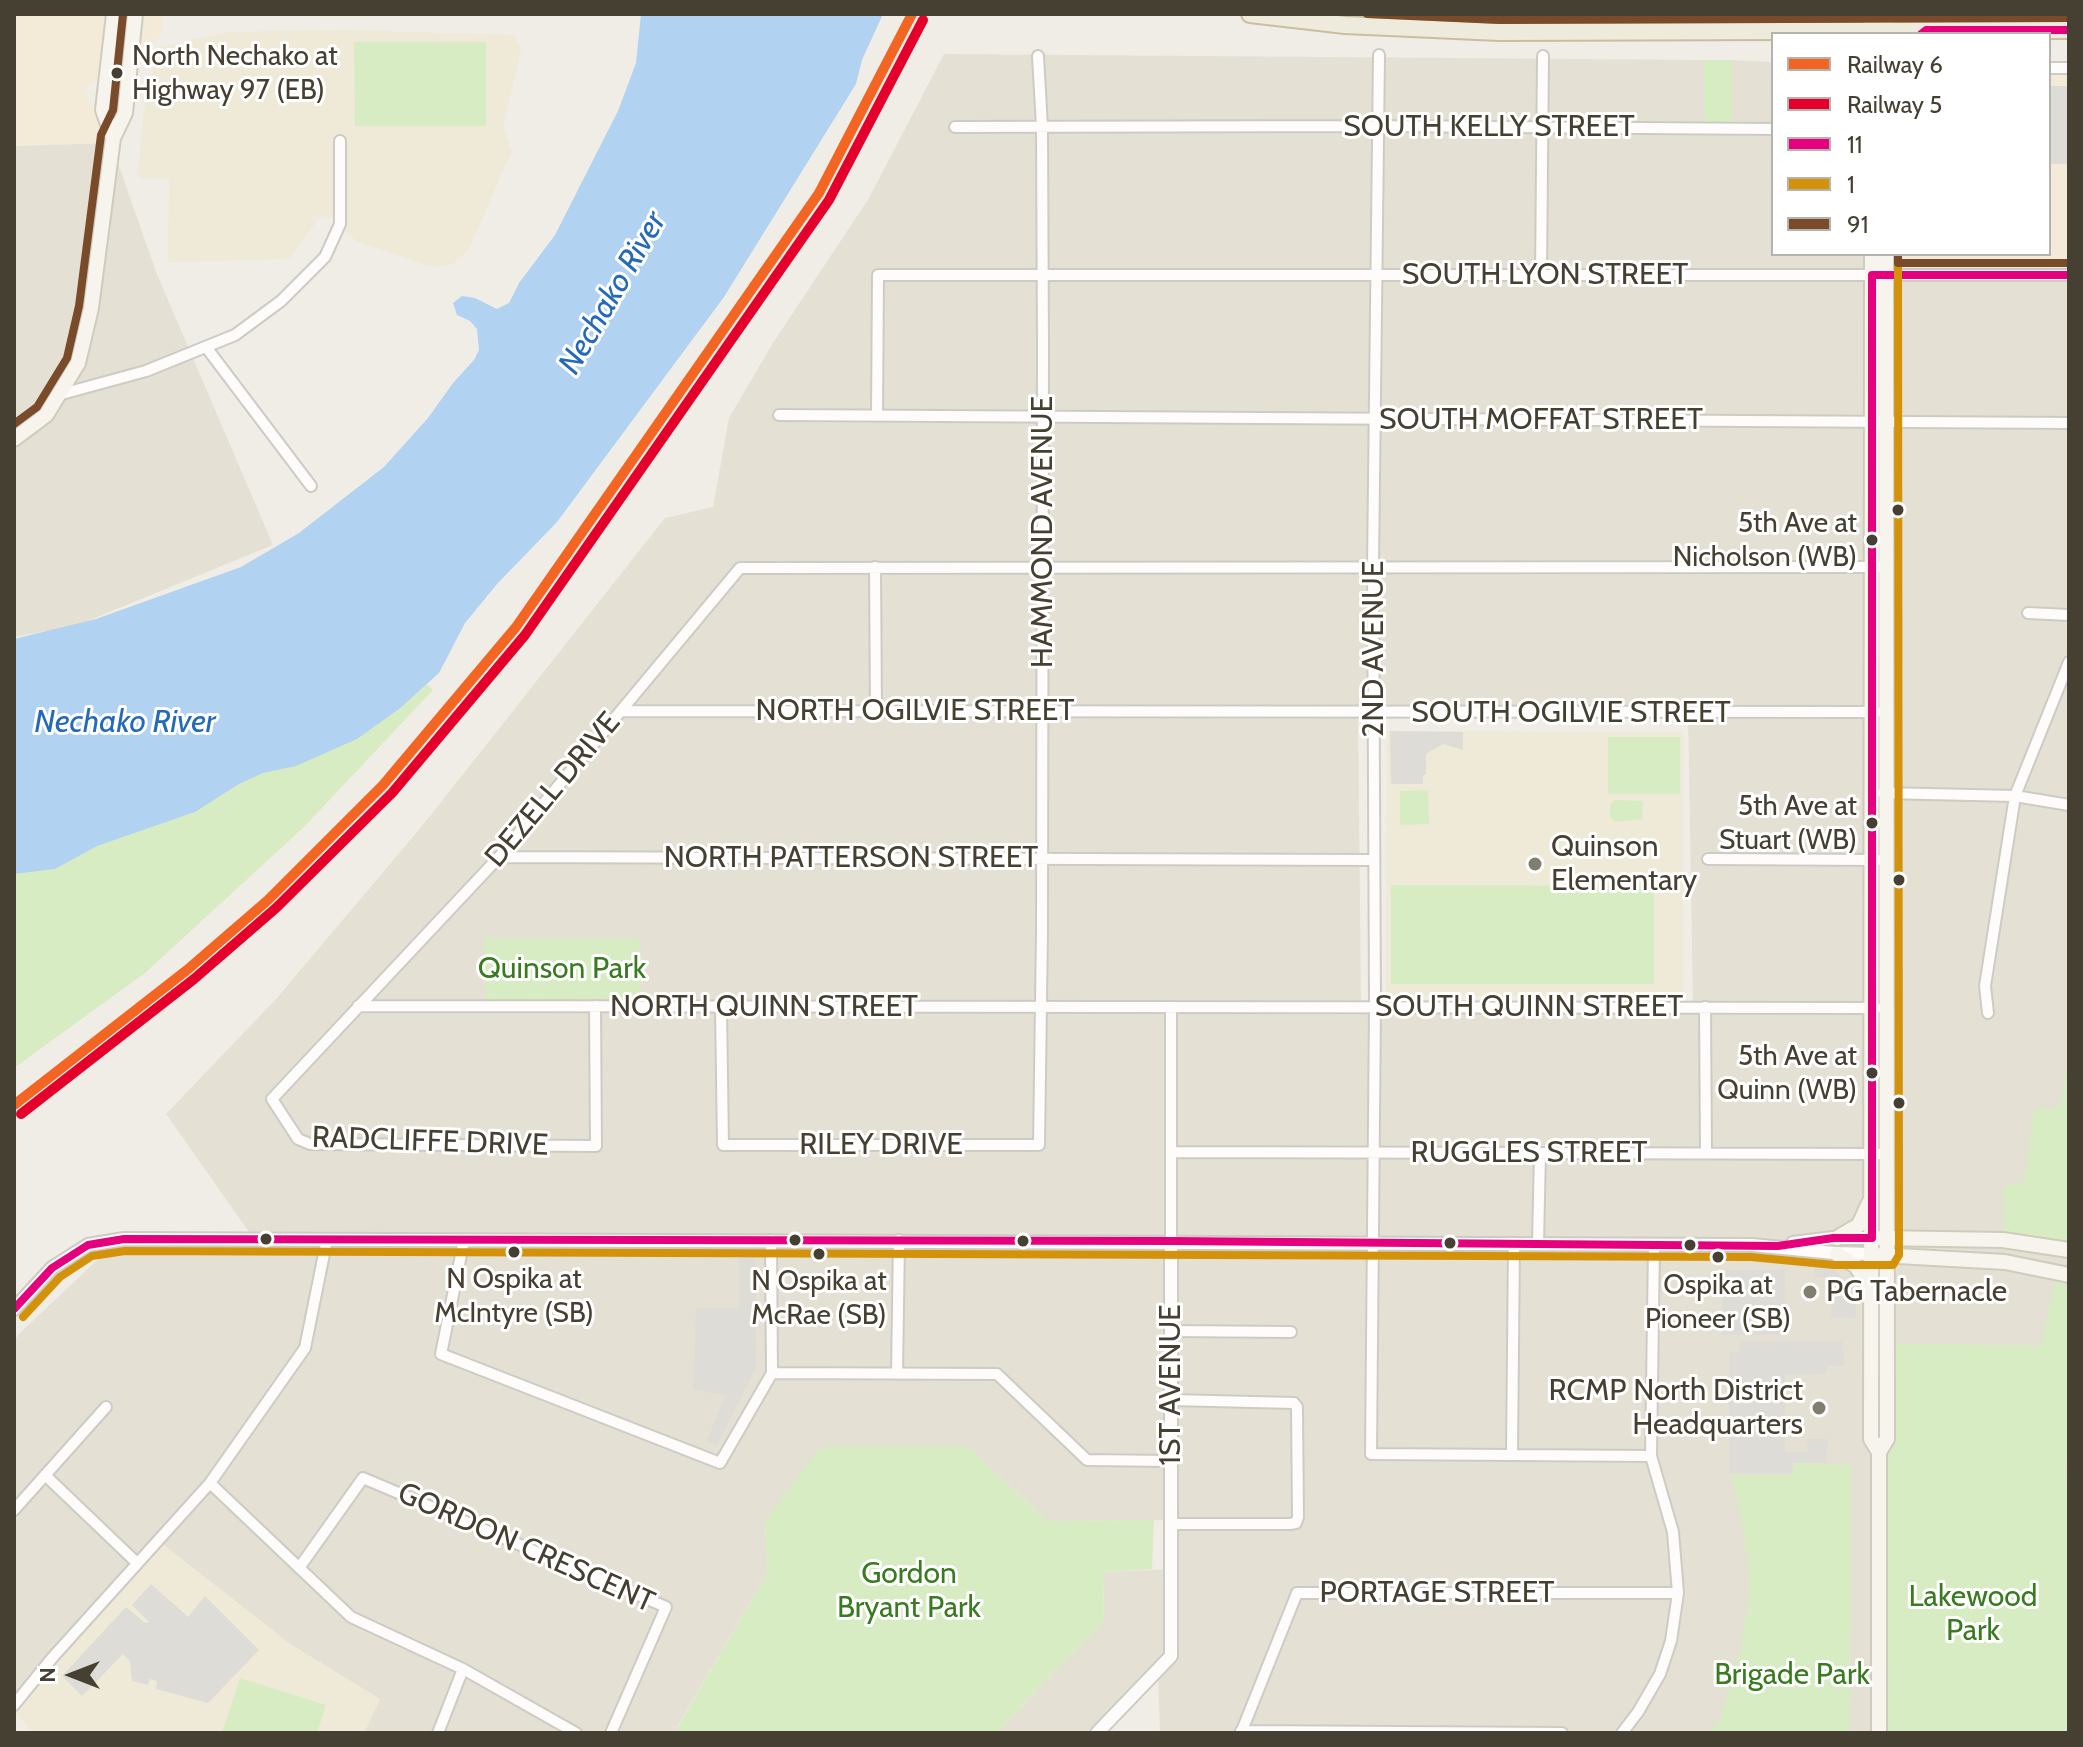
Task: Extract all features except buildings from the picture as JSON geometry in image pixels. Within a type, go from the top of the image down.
[{"type":"highway","points":[[1250,14],[1345,25],[1499,32],[2069,21]]},
{"type":"highway","points":[[1879,25],[1923,32],[2069,30]]},
{"type":"highway","points":[[1659,31],[1771,40]]},
{"type":"main road","points":[[113,138],[103,110],[114,14]]},
{"type":"main road","points":[[14,439],[46,415],[78,363],[91,308],[113,138],[125,113],[135,14]]},
{"type":"main road","points":[[1873,256],[1879,275],[1880,1008],[1879,1195],[1872,1238],[1871,1439],[1879,1452]]},
{"type":"main road","points":[[1879,275],[1885,256]]},
{"type":"main road","points":[[1879,1195],[1887,1238],[1887,1439],[1879,1452],[1879,1733]]},
{"type":"main road","points":[[1879,1195],[1899,1223],[1922,1239]]},
{"type":"main road","points":[[1871,1292],[1863,1274],[1837,1246],[1859,1225],[1879,1195]]},
{"type":"main road","points":[[1872,1238],[2003,1240],[2069,1250]]},
{"type":"main road","points":[[1872,1254],[2005,1262],[2069,1275]]},
{"type":"main road","points":[[1887,1300],[1897,1273],[1908,1262],[1923,1257]]},
{"type":"street","name":"2ND AVENUE","points":[[1379,55],[1373,566],[1375,1006],[1371,1454],[1512,1455]]},
{"type":"street","name":"HAMMOND AVENUE","points":[[1038,56],[1043,275],[1041,1007]]},
{"type":"street","points":[[1541,275],[1543,56]]},
{"type":"street","name":"SOUTH KELLY STREET","points":[[955,127],[1771,129]]},
{"type":"street","points":[[58,395],[146,371],[235,335],[281,301],[325,257],[340,224],[340,141]]},
{"type":"street","name":"SOUTH LYON STREET","points":[[877,416],[878,275],[2069,275]]},
{"type":"street","points":[[206,347],[311,486]]},
{"type":"street","name":"SOUTH MOFFAT STREET","points":[[779,415],[2069,423]]},
{"type":"street","points":[[876,711],[875,567],[1880,567]]},
{"type":"street","name":"DEZELL DRIVE","points":[[358,1006],[499,857],[740,568],[875,567]]},
{"type":"street","points":[[2028,613],[2069,615]]},
{"type":"street","points":[[1988,1013],[1985,986],[2015,796],[2069,662]]},
{"type":"street","name":"NORTH OGILVIE STREET","points":[[622,711],[1208,712]]},
{"type":"street","name":"SOUTH OGILVIE STREET","points":[[1208,712],[1880,713]]},
{"type":"street","points":[[1880,793],[2015,796],[2069,805]]},
{"type":"street","name":"NORTH PATTERSON STREET","points":[[499,857],[1374,860]]},
{"type":"street","points":[[1708,859],[1879,860]]},
{"type":"street","name":"RADCLIFFE DRIVE","points":[[358,1006],[272,1099],[303,1143],[596,1146],[595,1006]]},
{"type":"street","name":"NORTH QUINN STREET","points":[[358,1006],[1171,1007]]},
{"type":"street","name":"RILEY DRIVE","points":[[721,1007],[723,1145],[1039,1145],[1041,1007]]},
{"type":"street","name":"SOUTH QUINN STREET","points":[[1171,1007],[1880,1008]]},
{"type":"street","name":"1ST AVENUE","points":[[1097,1733],[1171,1656],[1171,1007]]},
{"type":"street","points":[[1705,1007],[1706,1153]]},
{"type":"street","name":"RUGGLES STREET","points":[[1171,1152],[1879,1154]]},
{"type":"street","points":[[1538,1243],[1540,1153]]},
{"type":"street","points":[[14,1309],[52,1268],[88,1245],[124,1239],[1837,1246],[1872,1238]]},
{"type":"street","points":[[14,1705],[210,1483],[305,1348],[327,1239]]},
{"type":"street","points":[[464,1240],[441,1354],[720,1463],[772,1373],[771,1240]]},
{"type":"street","points":[[897,1374],[899,1240]]},
{"type":"street","points":[[1514,1243],[1512,1455],[1651,1456]]},
{"type":"street","points":[[1622,1733],[1660,1674],[1671,1641],[1678,1593],[1673,1532],[1651,1456],[1654,1245]]},
{"type":"street","points":[[1837,1246],[1872,1254]]},
{"type":"street","points":[[1171,1331],[1291,1332]]},
{"type":"street","points":[[772,1373],[997,1374],[1087,1460],[1171,1461]]},
{"type":"street","points":[[1171,1400],[1294,1403],[1297,1407],[1298,1517],[1296,1523],[1290,1524],[1171,1524]]},
{"type":"street","points":[[14,1510],[106,1407]]},
{"type":"street","points":[[45,1475],[137,1563]]},
{"type":"street","name":"GORDON CRESCENT","points":[[299,1568],[363,1478],[666,1607],[611,1733]]},
{"type":"street","points":[[210,1483],[351,1617],[463,1669],[576,1733]]},
{"type":"street","name":"PORTAGE STREET","points":[[1241,1732],[1297,1593],[1678,1593]]},
{"type":"street","points":[[438,1733],[463,1669]]},
{"type":"street","points":[[1241,1732],[1562,1733]]},
{"type":"shaded area","points":[[14,14],[164,14],[160,37],[84,89],[111,143],[14,146]]},
{"type":"shaded area","points":[[343,30],[515,35],[521,50],[503,127],[512,151],[469,249],[453,264],[437,267],[356,241],[332,218],[320,216],[290,259],[168,262],[169,179],[138,178],[143,116],[157,48],[229,32]]},
{"type":"shaded area","points":[[944,54],[1704,60],[1704,124],[1732,125],[1732,60],[1771,62],[1771,256],[1865,256],[1865,275],[2069,276],[2069,1733],[1160,1733],[1158,1670],[1096,1733],[996,1733],[1104,1621],[1103,1572],[1175,1569],[1175,1520],[1047,1521],[969,1447],[765,1519],[767,1573],[677,1727],[680,1733],[364,1733],[380,1699],[293,1646],[131,1563],[14,1703],[14,1341],[115,1243],[254,1239],[166,1114],[277,998],[427,820],[665,518],[713,507],[729,418],[773,343],[869,198]],"holes":[[[1688,708],[1693,1005],[1361,1003],[1358,715]]]},
{"type":"shaded area","points":[[2051,74],[2069,75],[2069,269],[1892,270],[1892,256],[2051,256]]},
{"type":"shaded area","points":[[2051,86],[2069,86],[2069,164],[2051,164]]},
{"type":"shaded area","points":[[111,143],[156,272],[273,545],[75,626],[14,637],[14,146]]},
{"type":"shaded area","name":"Quinson Elementary","points":[[1387,731],[1683,732],[1683,996],[1386,996]]},
{"type":"shaded area","points":[[1390,731],[1463,732],[1463,750],[1443,744],[1426,754],[1423,784],[1391,784]]},
{"type":"shaded area","points":[[739,1256],[755,1256],[756,1367],[717,1445],[707,1441],[725,1395],[693,1390],[696,1308],[739,1308]]},
{"type":"shaded area","points":[[1815,1267],[1835,1270],[1855,1292],[1856,1318],[1831,1317],[1831,1282],[1825,1277],[1815,1277]]},
{"type":"shaded area","points":[[1723,1270],[1785,1270],[1784,1335],[1722,1335]]},
{"type":"shaded area","points":[[1740,1341],[1842,1342],[1845,1366],[1828,1366],[1826,1374],[1785,1375],[1785,1452],[1808,1451],[1807,1439],[1828,1439],[1827,1463],[1793,1463],[1792,1473],[1729,1473],[1729,1352],[1739,1352]]},
{"type":"shaded area","points":[[154,1537],[293,1646],[380,1699],[364,1733],[33,1733],[14,1711],[14,1703]]},
{"type":"shaded area","points":[[151,1584],[188,1617],[205,1596],[259,1650],[208,1703],[156,1689],[157,1681],[150,1679],[148,1685],[132,1681],[130,1661],[123,1654],[82,1696],[62,1676],[126,1607],[145,1623],[149,1622],[132,1605]]},
{"type":"green space","points":[[354,42],[486,42],[486,126],[355,126]]},
{"type":"green space","points":[[1704,60],[1732,60],[1732,125],[1704,125]]},
{"type":"green space","points":[[414,672],[433,690],[304,827],[145,973],[14,1068],[14,854]]},
{"type":"green space","points":[[1608,737],[1680,737],[1680,794],[1608,794]]},
{"type":"green space","points":[[1428,790],[1429,824],[1400,825],[1400,791]]},
{"type":"green space","points":[[1615,800],[1643,801],[1642,819],[1615,822],[1610,817],[1610,805]]},
{"type":"green space","points":[[1391,885],[1654,886],[1654,984],[1391,984]]},
{"type":"green space","name":"Quinson Park","points":[[484,937],[639,938],[640,999],[486,1000]]},
{"type":"green space","points":[[2069,1054],[2069,1247],[2003,1233],[2003,1186],[2024,1183],[2034,1108],[2060,1108]]},
{"type":"green space","name":"Lakewood Park","points":[[2058,1267],[2069,1270],[2069,1447],[2065,1471],[2069,1496],[2069,1733],[1876,1733],[1876,1343],[2041,1346]]},
{"type":"green space","name":"Gordon Bryant Park","points":[[820,1447],[969,1447],[1047,1521],[1154,1520],[1152,1569],[1103,1572],[1104,1621],[996,1733],[680,1733],[677,1728],[767,1573],[765,1519]]},
{"type":"green space","name":"Brigade Park","points":[[1794,1463],[1851,1464],[1850,1733],[1710,1733],[1721,1716],[1741,1647],[1750,1586],[1743,1529],[1731,1475],[1793,1475]]},
{"type":"green space","points":[[240,1678],[326,1705],[317,1733],[222,1733]]},
{"type":"water","name":"Nechako River","points":[[641,14],[883,14],[862,60],[856,84],[724,297],[557,522],[497,584],[465,623],[439,673],[399,709],[357,739],[296,766],[263,773],[195,812],[97,846],[55,869],[14,874],[14,639],[96,619],[241,567],[299,533],[384,467],[428,418],[479,350],[477,329],[470,321],[457,315],[453,303],[462,296],[475,298],[497,309],[509,303],[519,283],[555,235],[618,111],[636,63]]},
{"type":"rail line","name":"6","points":[[14,1105],[187,970],[268,900],[383,785],[516,627],[819,193],[912,14]]},
{"type":"rail line","name":"5","points":[[21,1114],[194,979],[276,908],[392,793],[525,635],[829,200],[923,20]]},
{"type":"transit line","name":"91","points":[[14,424],[37,407],[67,358],[79,306],[101,135],[113,110],[123,14]]},
{"type":"transit line","name":"91","points":[[1367,14],[1499,20],[2069,18]]},
{"type":"transit line","name":"11","points":[[1924,32],[2069,30]]},
{"type":"transit line","name":"1","points":[[23,1317],[60,1277],[92,1256],[125,1251],[1751,1257],[1834,1265],[1893,1265],[1899,1255],[1898,256]]},
{"type":"transit line","name":"91","points":[[1898,256],[1898,263],[2069,263]]},
{"type":"transit line","name":"11","points":[[14,1309],[52,1268],[88,1245],[124,1239],[1171,1241],[1778,1246],[1833,1238],[1872,1238],[1872,275],[2069,275]]},
{"type":"place","name":"North Nechako at Highway 97 (EB)","points":[[117,73]]},
{"type":"place","name":"5th Ave at Nicholson (WB)","points":[[1872,540]]},
{"type":"place","name":"5th Ave at Stuart (WB)","points":[[1872,823]]},
{"type":"place","name":"Quinson Elementary","points":[[1535,864]]},
{"type":"place","name":"5th Ave at Quinn (WB)","points":[[1872,1073]]},
{"type":"place","name":"N Ospika at McIntyre (SB)","points":[[514,1252]]},
{"type":"place","name":"N Ospika at McRae (SB)","points":[[819,1254]]},
{"type":"place","name":"Ospika at Pioneer (SB)","points":[[1718,1257]]},
{"type":"place","name":"PG Tabernacle","points":[[1810,1292]]},
{"type":"place","name":"RCMP North District Headquarters","points":[[1819,1408]]}]
